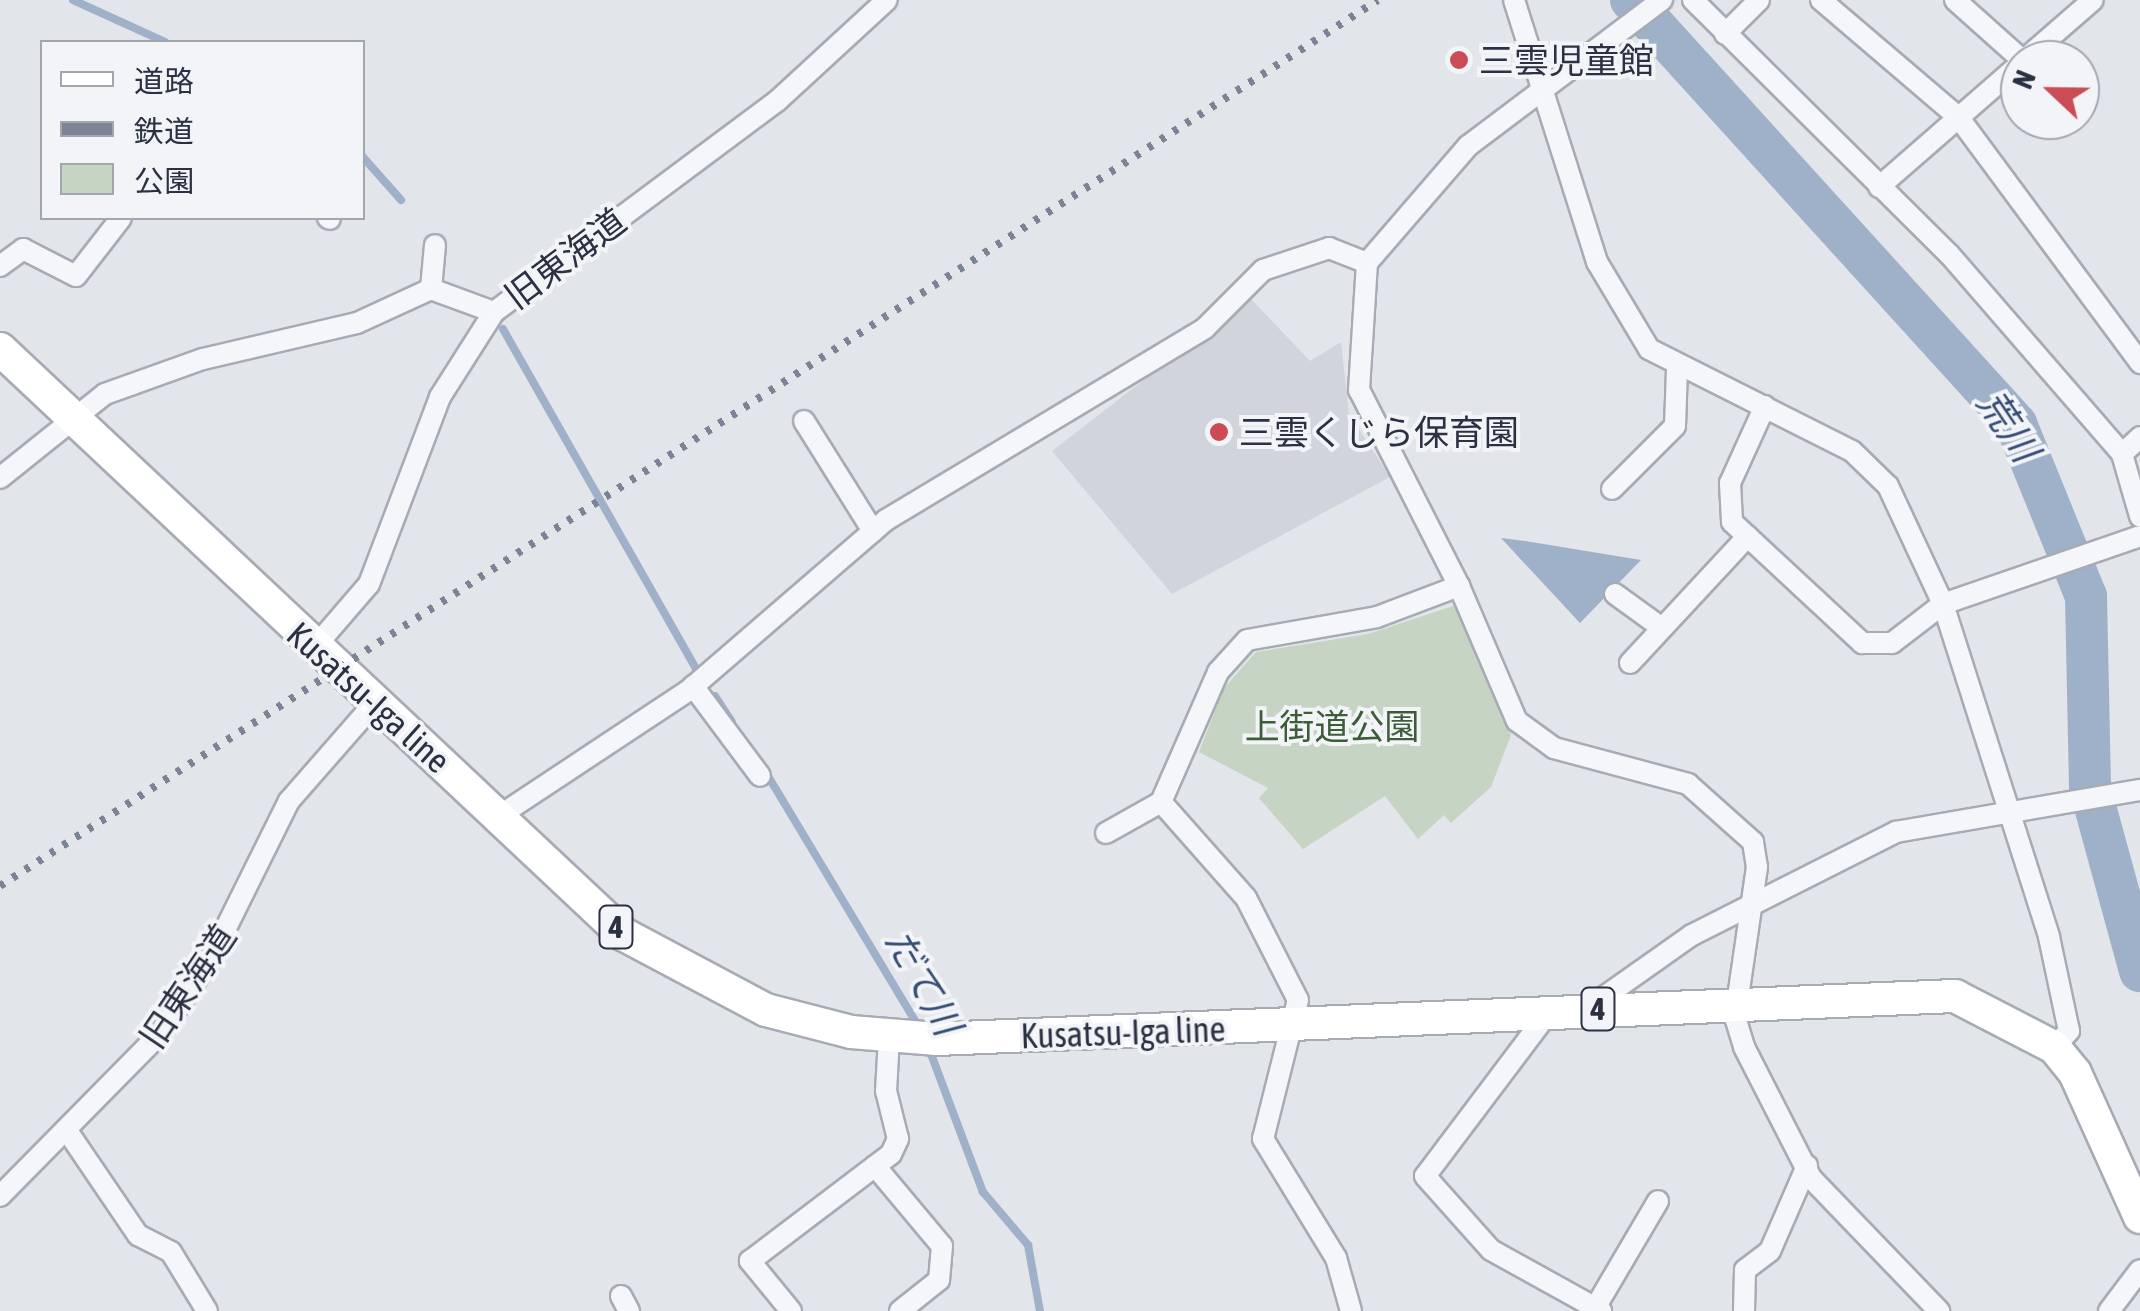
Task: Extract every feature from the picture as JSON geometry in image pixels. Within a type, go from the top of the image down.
[{"type":"main road","name":"Kusatsu-Iga line","points":[[0,350],[374,704],[663,962],[766,1010],[915,1038],[1548,1013],[1738,999],[1955,996],[2054,1047],[2075,1073],[2140,1217]]},
{"type":"street","name":"旧東海道","points":[[314,648],[369,584],[440,397],[494,312],[777,101],[887,0]]},
{"type":"street","points":[[1514,0],[1597,262],[1649,349],[1677,370],[1765,406],[1852,452],[1888,486],[1943,604],[2011,816],[2069,1031],[2054,1047]]},
{"type":"street","points":[[1662,0],[1468,146],[1366,263],[1359,390],[1459,586],[1517,722],[1554,748],[1655,770],[1706,794],[1753,842],[1738,999],[1744,1047],[1807,1166],[1939,1311]]},
{"type":"street","points":[[1693,0],[1879,187],[2122,454],[2140,516]]},
{"type":"street","points":[[1725,34],[1759,0]]},
{"type":"street","points":[[1822,0],[1958,118],[2140,363]]},
{"type":"street","points":[[1955,0],[2000,41]]},
{"type":"street","points":[[2046,40],[2092,0]]},
{"type":"street","points":[[1879,187],[2000,81]]},
{"type":"street","points":[[0,266],[23,249],[39,251],[76,276],[119,220]]},
{"type":"street","points":[[432,289],[435,245]]},
{"type":"street","points":[[499,816],[693,686],[873,531],[1205,328],[1263,270],[1329,248],[1366,263]]},
{"type":"street","points":[[0,478],[104,394],[357,322],[432,289],[494,312]]},
{"type":"street","points":[[1612,489],[1676,426],[1677,370]]},
{"type":"street","points":[[1765,406],[1730,484],[1732,522],[1862,643],[1892,643],[1943,604],[2036,568],[2140,536]]},
{"type":"street","points":[[804,421],[873,531]]},
{"type":"street","points":[[2122,454],[2140,437]]},
{"type":"street","points":[[1630,662],[1748,536]]},
{"type":"street","points":[[1106,834],[1160,802],[1218,672],[1248,640],[1378,617],[1459,586]]},
{"type":"street","points":[[1615,594],[1662,628]]},
{"type":"street","points":[[693,686],[760,776]]},
{"type":"street","name":"旧東海道","points":[[0,1196],[70,1134],[158,1036],[211,958],[290,801],[374,704]]},
{"type":"street","points":[[1587,1009],[1648,961],[1750,904],[1896,832],[2011,816],[2140,790]]},
{"type":"street","points":[[1160,802],[1246,898],[1298,1000],[1262,1139],[1336,1258],[1349,1308]]},
{"type":"street","points":[[1548,1013],[1425,1176],[1491,1250],[1598,1310],[1658,1201]]},
{"type":"street","points":[[791,1311],[750,1262],[875,1166],[898,1138],[886,1092],[915,1038]]},
{"type":"street","points":[[70,1134],[138,1235],[171,1252],[208,1311]]},
{"type":"street","points":[[875,1166],[942,1246],[939,1280],[900,1311]]},
{"type":"street","points":[[1744,1311],[1745,1270],[1770,1251],[1807,1166]]},
{"type":"street","points":[[2109,1311],[2140,1270]]},
{"type":"shaded area","name":"三雲くじら保育園","points":[[1250,298],[1310,361],[1341,342],[1349,414],[1390,477],[1172,594],[1052,451]]},
{"type":"green space","name":"上街道公園","points":[[1456,605],[1511,735],[1491,787],[1451,823],[1444,815],[1418,839],[1385,796],[1303,849],[1259,798],[1268,788],[1199,752],[1224,688],[1256,652],[1368,634]]},
{"type":"water","points":[[1501,538],[1525,541],[1641,560],[1580,623]]},
{"type":"waterway","name":"だて川","points":[[73,0],[161,40]]},
{"type":"waterway","name":"荒川","points":[[1631,0],[2016,424],[2086,596],[2090,788],[2140,971]]},
{"type":"waterway","name":"だて川","points":[[365,159],[401,200]]},
{"type":"waterway","name":"だて川","points":[[503,329],[697,670]]},
{"type":"waterway","name":"だて川","points":[[715,696],[732,722]]},
{"type":"waterway","name":"だて川","points":[[765,771],[920,1029]]},
{"type":"waterway","name":"だて川","points":[[928,1046],[983,1192],[1028,1245],[1040,1311]]},
{"type":"railway","points":[[0,886],[1378,0]]},
{"type":"place","name":"三雲児童館","points":[[1459,60]]},
{"type":"place","name":"三雲くじら保育園","points":[[1219,432]]}]
